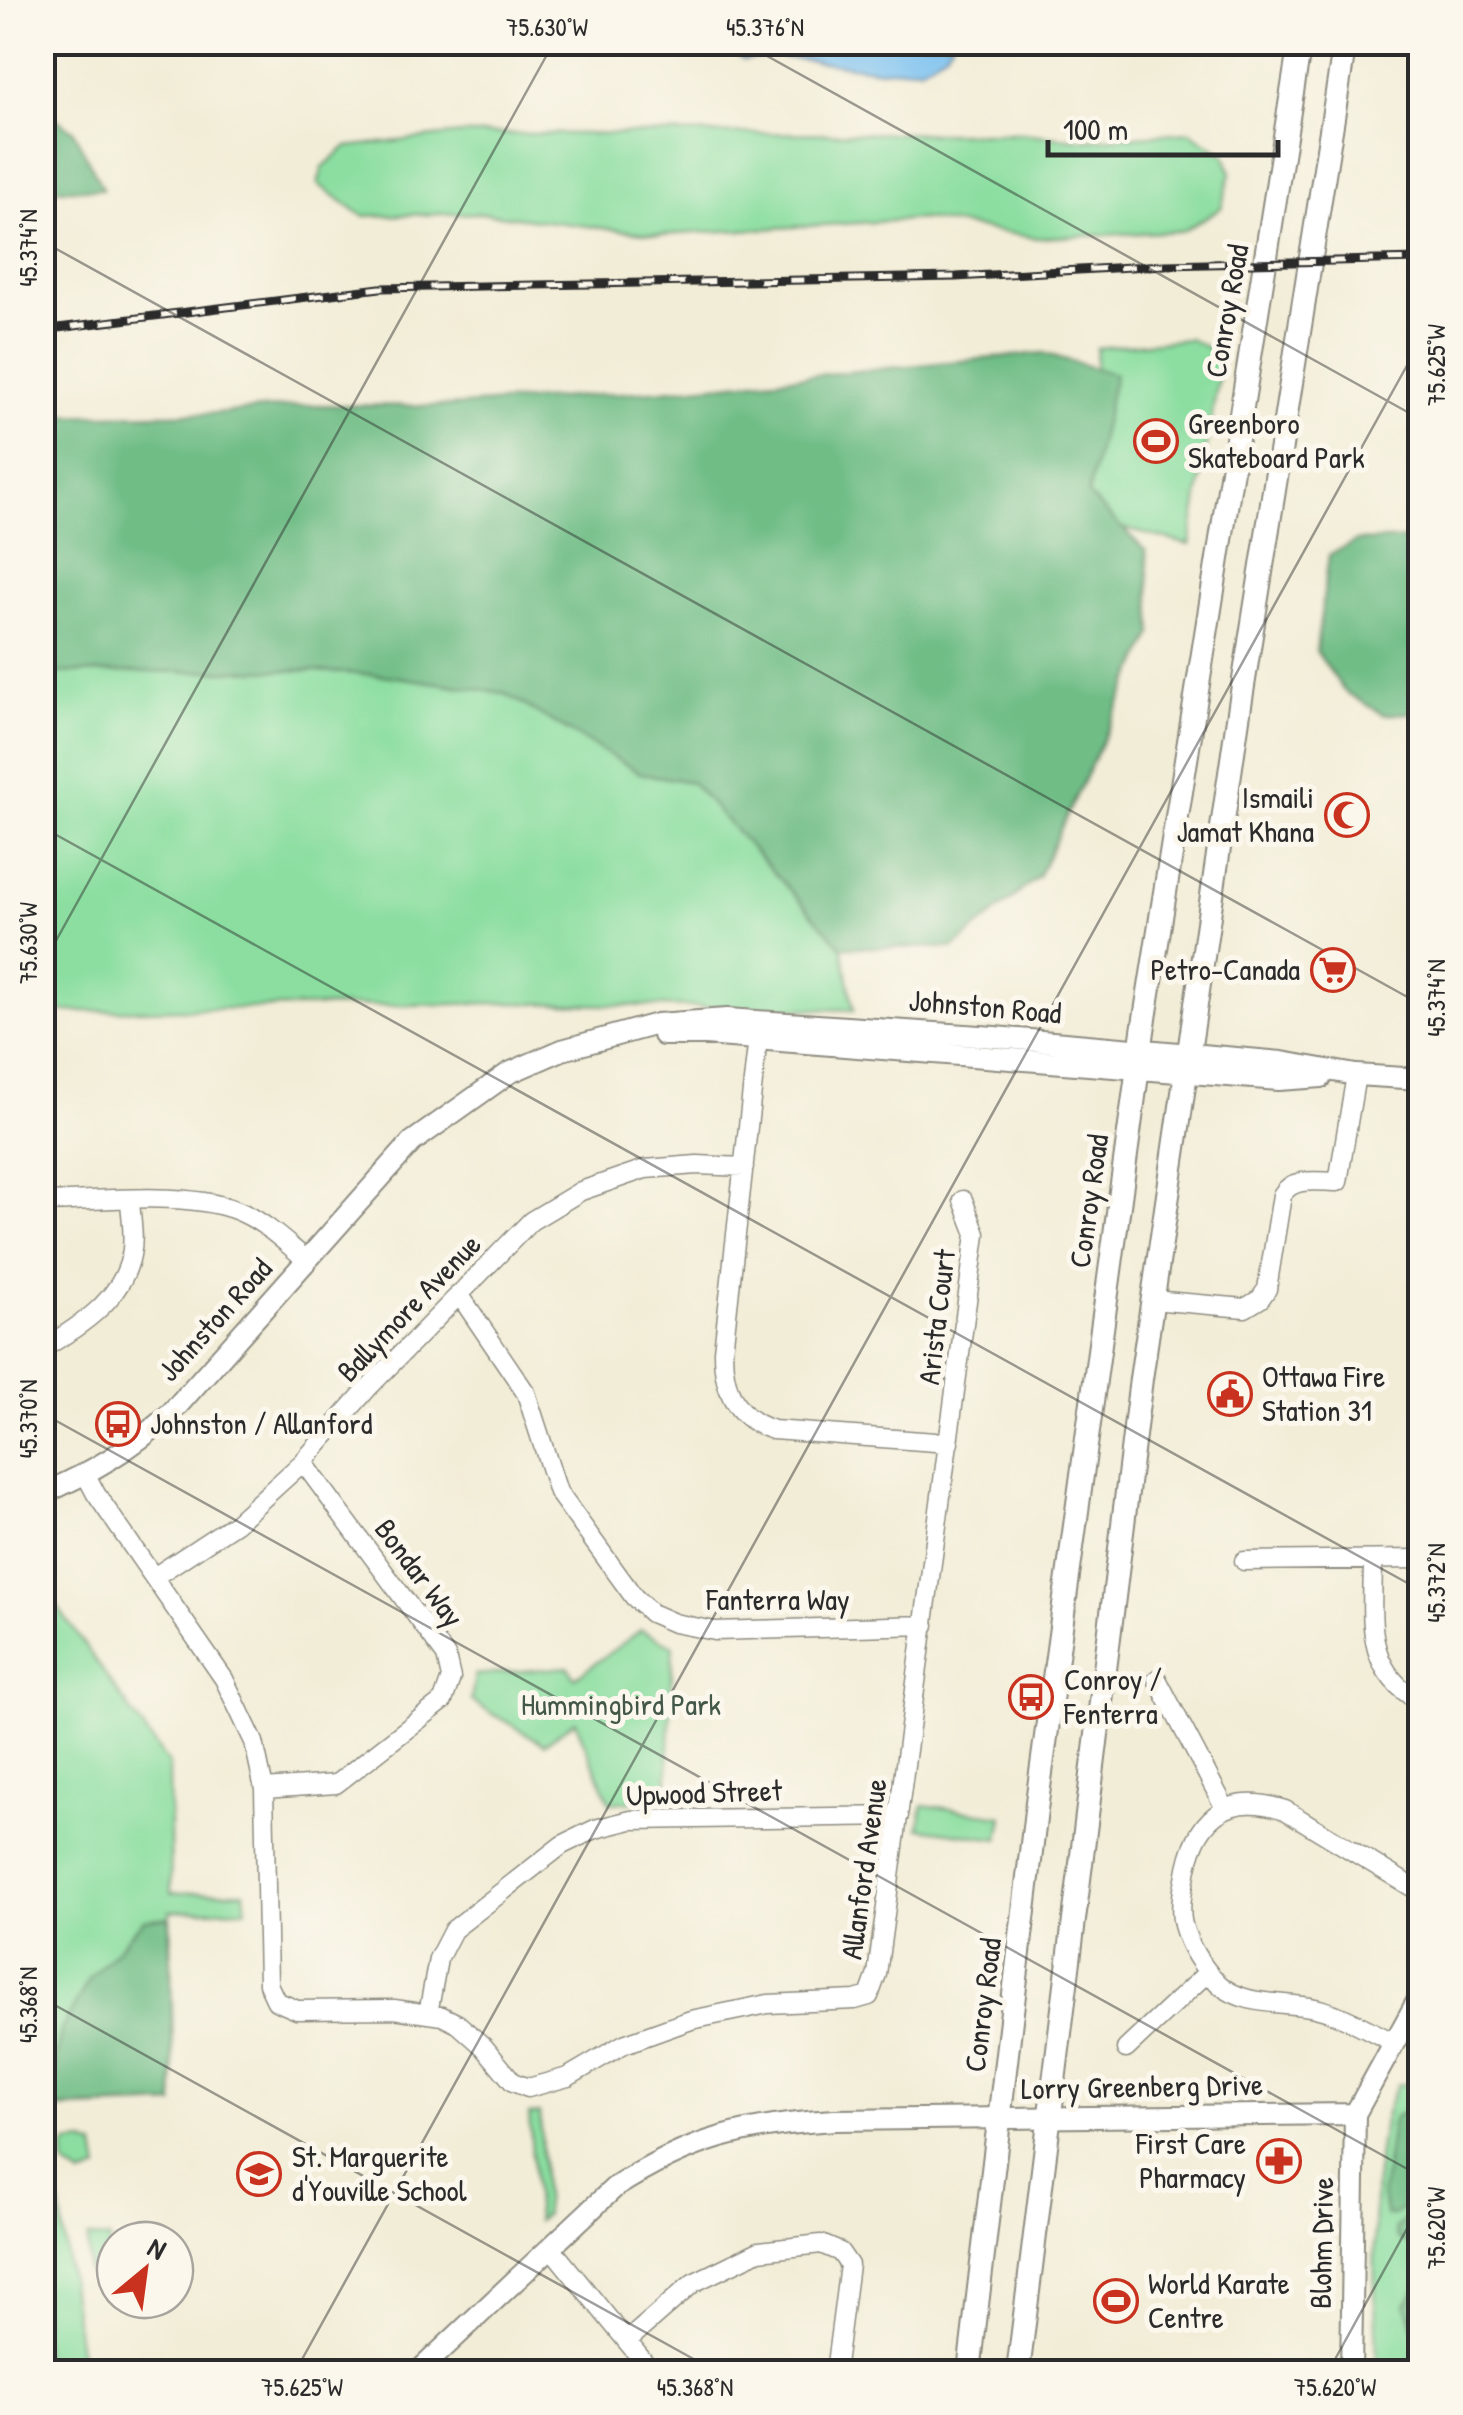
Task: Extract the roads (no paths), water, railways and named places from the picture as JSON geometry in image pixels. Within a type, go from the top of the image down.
[{"type":"main road","name":"Conroy Road","points":[[970,2372],[1037,1802],[1139,1059],[1300,42]]},
{"type":"main road","points":[[1018,2372],[1152,1300],[1345,42]]},
{"type":"main road","points":[[1095,1374],[1141,1380]]},
{"type":"street","name":"Johnston Road","points":[[42,1494],[86,1475],[130,1448],[170,1414],[412,1142],[526,1064],[611,1036],[759,1030],[1139,1059],[1280,1080],[1356,1075],[1420,1079]]},
{"type":"street","points":[[759,1030],[723,1351],[723,1373],[740,1411],[752,1424],[772,1430],[949,1443]]},
{"type":"street","points":[[1152,1300],[1245,1308],[1260,1299],[1267,1289],[1282,1195],[1287,1186],[1298,1182],[1338,1182],[1356,1075]]},
{"type":"street","name":"Ballymore Avenue","points":[[154,1577],[236,1523],[303,1462],[368,1389],[531,1222],[581,1190],[645,1169],[744,1167]]},
{"type":"street","points":[[42,1202],[188,1200],[242,1212],[308,1261]]},
{"type":"street","name":"Arista Court","points":[[949,1443],[976,1234],[963,1200]]},
{"type":"street","points":[[42,1349],[95,1312],[123,1278],[133,1240],[130,1201]]},
{"type":"street","name":"Fanterra Way","points":[[459,1294],[526,1393],[558,1492],[634,1597],[651,1612],[674,1623],[715,1630],[925,1625]]},
{"type":"street","name":"Allanford Avenue","points":[[86,1475],[240,1707],[254,1742],[264,1789],[263,1858],[271,1994],[286,2007],[297,2010],[394,2009],[458,2024],[513,2082],[528,2088],[568,2077],[624,2044],[690,2020],[768,2004],[869,1996],[877,1974],[949,1443]]},
{"type":"street","name":"Bondar Way","points":[[264,1789],[336,1784],[443,1701],[452,1678],[446,1656],[303,1462]]},
{"type":"street","points":[[1244,1561],[1420,1559]]},
{"type":"street","points":[[1373,1560],[1373,1642],[1386,1674],[1420,1702]]},
{"type":"street","points":[[1157,1679],[1226,1808]]},
{"type":"street","points":[[1394,2042],[1316,2008],[1249,2000],[1234,1994],[1200,1964],[1183,1924],[1182,1891],[1191,1846],[1198,1832],[1226,1808],[1243,1802],[1261,1802],[1285,1810],[1420,1892]]},
{"type":"street","name":"Upwood Street","points":[[428,2014],[438,1958],[453,1930],[578,1836],[631,1820],[899,1816]]},
{"type":"street","points":[[1126,2049],[1208,1972]]},
{"type":"street","points":[[1356,2114],[1420,1996]]},
{"type":"street","name":"Lorry Greenberg Drive","points":[[420,2372],[614,2188],[646,2167],[710,2138],[770,2124],[835,2120],[1356,2114]]},
{"type":"street","name":"Blohm Drive","points":[[1351,2372],[1356,2114]]},
{"type":"street","points":[[628,2341],[693,2282],[759,2251],[821,2244],[840,2252],[849,2265],[835,2372]]},
{"type":"street","points":[[551,2248],[652,2372]]},
{"type":"water","points":[[732,42],[952,43],[945,53],[922,67],[880,70],[775,56],[744,60],[730,51]]},
{"type":"railway","points":[[42,330],[380,288],[956,277],[1165,265],[1420,259]]},
{"type":"place","name":"Greenboro Skateboard Park","points":[[1156,441]]},
{"type":"place","name":"Ismaili Jamat Khana","points":[[1347,815]]},
{"type":"place","name":"Petro-Canada","points":[[1333,970]]},
{"type":"place","name":"Ottawa Fire Station 31","points":[[1230,1394]]},
{"type":"place","name":"Johnston / Allanford","points":[[118,1424]]},
{"type":"place","name":"Conroy / Fenterra","points":[[1031,1697]]},
{"type":"place","name":"First Care Pharmacy","points":[[1279,2161]]},
{"type":"place","name":"St. Marguerite d'Youville School","points":[[259,2174]]},
{"type":"place","name":"World Karate Centre","points":[[1116,2301]]},
{"type":"park label","name":"Hummingbird Park","points":[[621,1705]]}]
